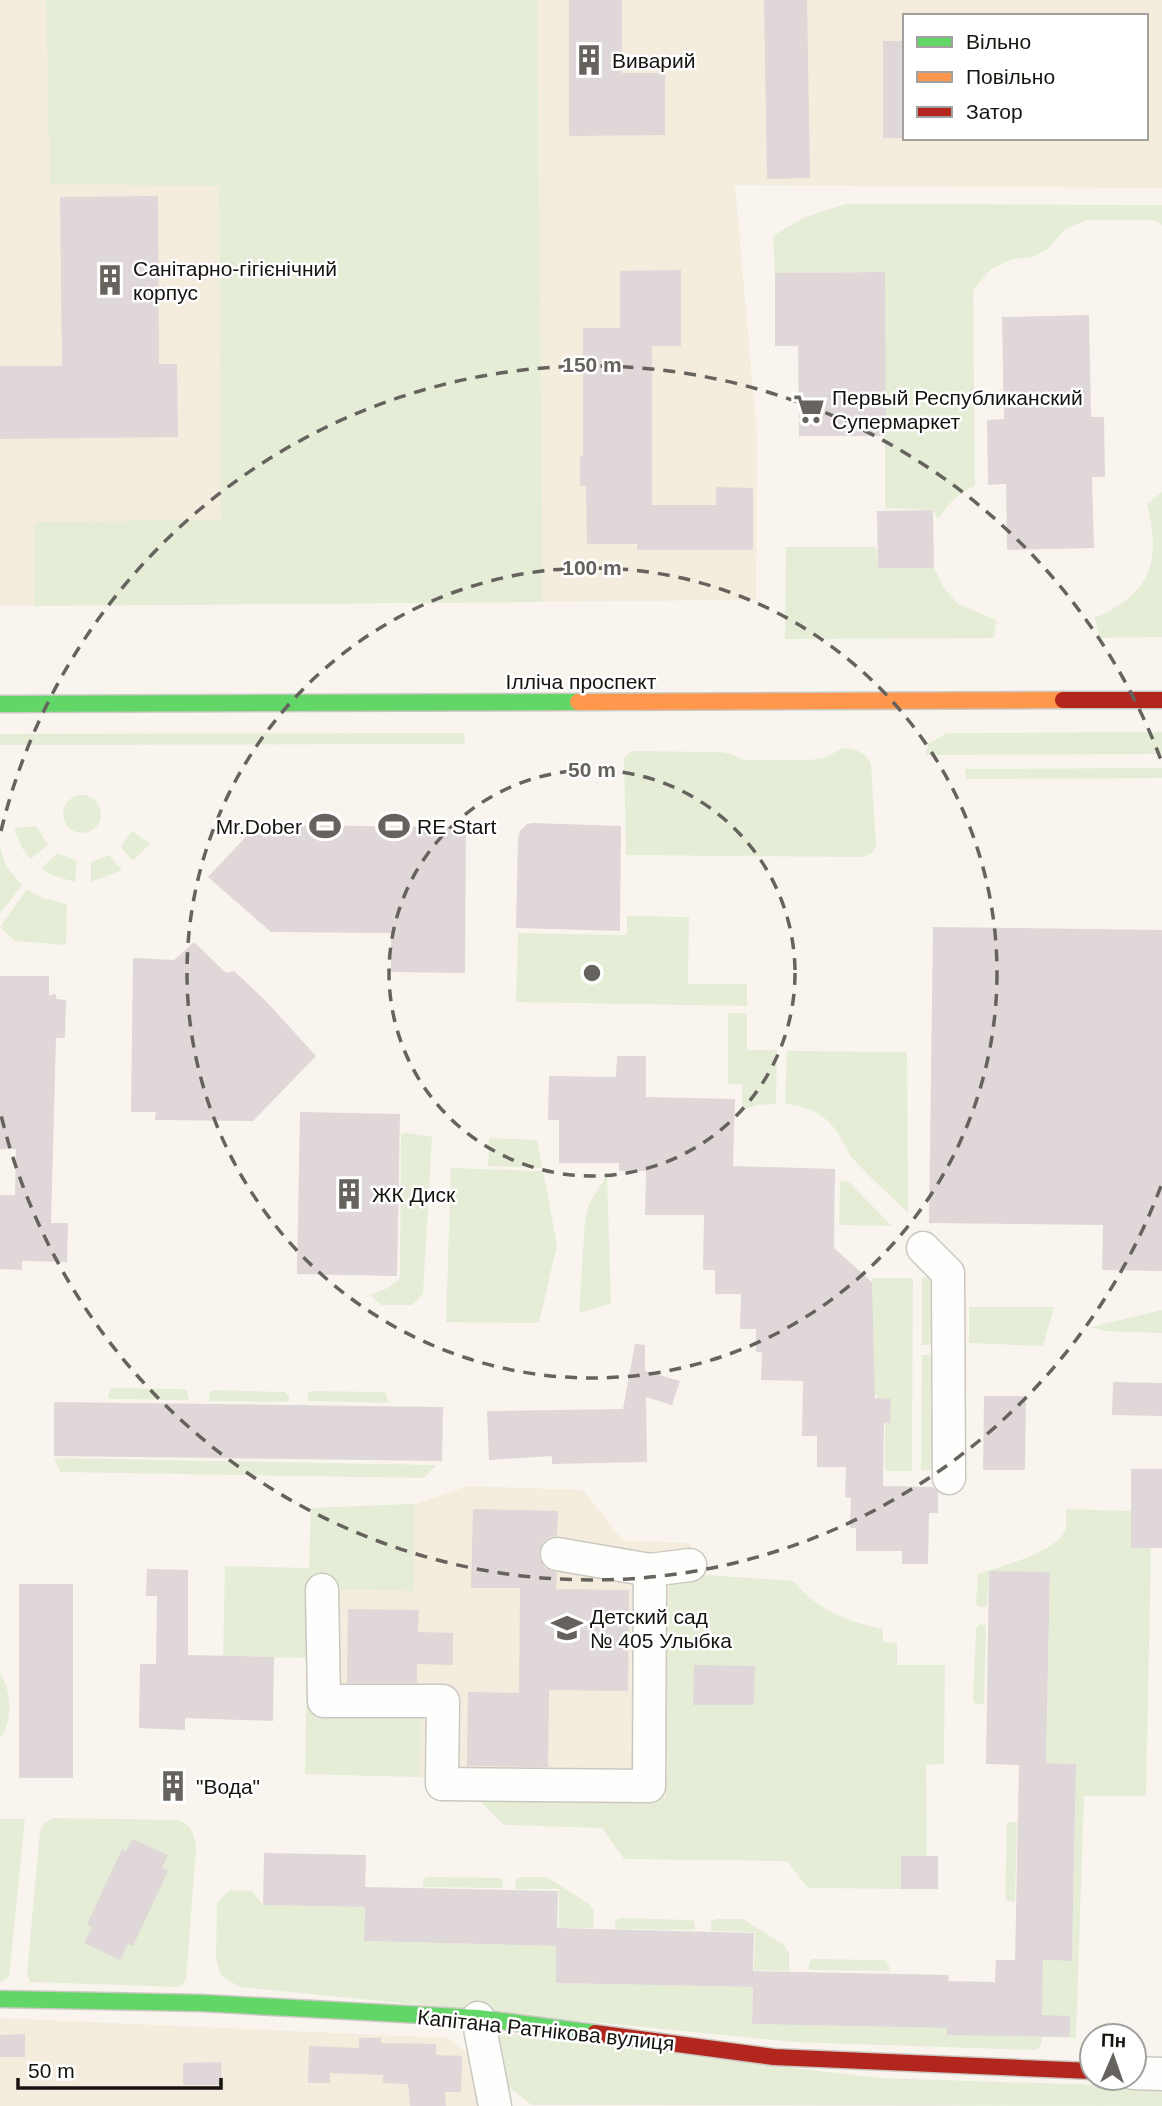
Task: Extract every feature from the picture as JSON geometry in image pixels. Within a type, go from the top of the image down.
[{"type":"main road","name":"Ілліча проспект","points":[[0,704],[1162,700]]},
{"type":"main road","name":"Капітана Ратнікова вулиця","points":[[0,1999],[201,2003],[478,2018],[774,2057],[1078,2070]]},
{"type":"street","points":[[923,1248],[948,1273],[949,1478]]},
{"type":"street","points":[[557,1555],[650,1570],[690,1564]]},
{"type":"street","points":[[322,1590],[324,1701],[443,1701],[442,1784],[649,1786],[650,1570]]},
{"type":"street","points":[[478,2018],[495,2106]]},
{"type":"shaded area","points":[[0,0],[1162,0],[1162,188],[735,185],[757,436],[756,600],[0,606]]},
{"type":"shaded area","name":"Детский сад № 405 Улыбка","points":[[468,1486],[583,1490],[623,1541],[690,1543],[690,1574],[793,1581],[822,1608],[667,1798],[477,1798],[420,1777],[305,1774],[311,1508],[415,1504]]},
{"type":"shaded area","points":[[0,2018],[448,2038],[470,2055],[489,2106],[0,2106]]},
{"type":"green space","points":[[46,0],[537,0],[543,602],[34,606],[35,522],[221,520],[219,186],[50,184]]},
{"type":"green space","points":[[846,204],[1162,205],[1162,225],[1154,220],[1087,220],[1065,229],[1048,249],[1032,257],[1012,259],[991,269],[973,290],[975,486],[954,500],[938,519],[933,510],[885,508],[885,272],[775,273],[773,236],[803,218]]},
{"type":"green space","points":[[1162,492],[1162,637],[1099,638],[1095,618],[1128,598],[1140,587],[1147,574],[1152,560],[1153,544],[1147,504]]},
{"type":"green space","points":[[786,547],[875,547],[878,568],[934,568],[944,588],[958,604],[996,620],[994,638],[785,639]]},
{"type":"green space","points":[[1162,732],[1162,754],[925,755],[928,744],[947,733]]},
{"type":"green space","points":[[464,733],[465,744],[0,745],[0,734]]},
{"type":"green space","points":[[843,748],[860,752],[871,764],[876,846],[872,853],[863,857],[626,855],[624,758],[631,751],[721,752],[744,760],[809,760],[824,758]]},
{"type":"green space","points":[[1162,768],[1162,778],[966,779],[965,769]]},
{"type":"green space","points":[[82,795],[96,800],[101,814],[96,828],[82,833],[68,828],[63,814],[68,800]]},
{"type":"green space","points":[[36,826],[48,845],[31,859],[22,848],[14,828]]},
{"type":"green space","points":[[132,831],[150,844],[133,861],[121,847]]},
{"type":"green space","points":[[0,846],[6,866],[22,885],[0,914]]},
{"type":"green space","points":[[58,853],[77,861],[75,882],[51,875],[41,868]]},
{"type":"green space","points":[[109,855],[122,870],[91,882],[91,862]]},
{"type":"green space","points":[[27,889],[40,897],[67,904],[66,945],[15,941],[0,927]]},
{"type":"green space","points":[[627,916],[689,917],[688,984],[747,984],[747,1006],[516,1002],[518,933],[627,935]]},
{"type":"green space","points":[[728,1013],[747,1013],[747,1050],[777,1050],[776,1104],[758,1105],[742,1110],[742,1084],[728,1084]]},
{"type":"green space","points":[[787,1051],[907,1052],[908,1213],[851,1157],[826,1119],[803,1107],[785,1104]]},
{"type":"green space","points":[[401,1134],[432,1137],[423,1294],[412,1305],[381,1305],[370,1295],[388,1288],[400,1278]]},
{"type":"green space","points":[[489,1138],[537,1140],[542,1168],[488,1166]]},
{"type":"green space","points":[[451,1168],[543,1171],[557,1245],[539,1323],[446,1322]]},
{"type":"green space","points":[[607,1175],[611,1304],[579,1313],[585,1220],[589,1204]]},
{"type":"green space","points":[[840,1181],[849,1182],[892,1226],[839,1225]]},
{"type":"green space","points":[[922,1277],[936,1277],[936,1345],[922,1345]]},
{"type":"green space","points":[[872,1278],[913,1278],[912,1471],[885,1471],[885,1408],[872,1389]]},
{"type":"green space","points":[[969,1307],[1054,1307],[1043,1346],[969,1343]]},
{"type":"green space","points":[[1162,1310],[1162,1333],[1104,1331],[1091,1327]]},
{"type":"green space","points":[[922,1355],[935,1355],[934,1470],[921,1470]]},
{"type":"green space","points":[[112,1388],[184,1389],[187,1390],[189,1400],[108,1399]]},
{"type":"green space","points":[[213,1390],[285,1392],[289,1396],[289,1402],[209,1401],[209,1393]]},
{"type":"green space","points":[[311,1391],[383,1392],[388,1403],[308,1401]]},
{"type":"green space","points":[[54,1458],[437,1465],[423,1478],[60,1472]]},
{"type":"green space","points":[[415,1504],[414,1591],[330,1589],[327,1708],[421,1710],[420,1777],[305,1774],[307,1658],[223,1656],[225,1566],[309,1568],[311,1508]]},
{"type":"green space","points":[[1066,1509],[1132,1511],[1131,1548],[1151,1548],[1146,1796],[1084,1796],[1076,2038],[1042,2037],[1041,2045],[1036,2050],[794,2042],[239,1987],[220,1974],[216,1957],[217,1903],[230,1890],[252,1891],[263,1905],[365,1907],[364,1941],[556,1946],[556,1983],[753,1987],[752,2024],[947,2028],[1043,1960],[1072,1961],[1076,1764],[1046,1763],[1050,1573],[989,1571],[987,1607],[979,1607],[976,1603],[978,1574],[1026,1558],[1050,1546],[1065,1531]]},
{"type":"green space","points":[[689,1574],[793,1581],[812,1599],[833,1613],[883,1629],[883,1642],[897,1643],[897,1665],[945,1665],[944,1764],[926,1765],[927,1856],[901,1856],[901,1889],[808,1888],[787,1861],[624,1859],[602,1828],[504,1825],[477,1798],[666,1798],[669,1579]]},
{"type":"green space","points":[[980,1624],[986,1625],[984,1704],[976,1704],[973,1700],[976,1629]]},
{"type":"green space","points":[[0,1672],[9,1696],[9,1714],[0,1738]]},
{"type":"green space","points":[[54,1818],[178,1820],[190,1828],[196,1849],[186,1980],[179,1987],[30,1982],[27,1974],[40,1831],[45,1822]]},
{"type":"green space","points":[[0,1819],[25,1819],[9,1977],[0,1983]]},
{"type":"green space","points":[[1007,1822],[1017,1822],[1015,1902],[1005,1898]]},
{"type":"green space","points":[[427,1877],[499,1878],[502,1879],[503,1888],[423,1887],[423,1880]]},
{"type":"green space","points":[[520,1877],[547,1877],[589,1904],[594,1911],[593,1928],[559,1928],[559,1889],[515,1889],[516,1880]]},
{"type":"green space","points":[[619,1918],[691,1920],[694,1921],[695,1930],[615,1929],[615,1921]]},
{"type":"green space","points":[[716,1919],[743,1919],[785,1946],[789,1953],[789,1971],[754,1970],[755,1932],[711,1931],[711,1922]]},
{"type":"green space","points":[[812,1959],[884,1960],[889,1965],[889,1971],[809,1970]]},
{"type":"green space","points":[[502,2033],[880,2078],[1078,2084],[1078,2092],[1148,2092],[1148,2087],[1162,2087],[1162,2106],[532,2105],[507,2086],[496,2040]]},
{"type":"building","name":"Виварий","points":[[569,0],[622,0],[622,73],[665,73],[665,135],[569,136]]},
{"type":"building","points":[[764,0],[807,0],[810,178],[767,179]]},
{"type":"building","points":[[883,41],[903,41],[903,138],[883,138]]},
{"type":"building","name":"Санітарно-гігієнічний корпус","points":[[158,196],[159,364],[177,364],[178,437],[0,439],[0,366],[62,366],[60,197]]},
{"type":"building","points":[[681,270],[681,346],[652,346],[652,505],[716,505],[716,487],[753,488],[753,550],[637,550],[637,544],[587,544],[586,486],[580,486],[580,456],[583,456],[583,328],[620,328],[620,271]]},
{"type":"building","points":[[885,272],[886,436],[799,436],[798,346],[775,346],[775,273]]},
{"type":"building","points":[[1089,315],[1091,417],[1104,417],[1105,477],[1092,477],[1094,548],[1007,550],[1006,484],[988,485],[987,420],[1004,419],[1002,317]]},
{"type":"building","points":[[933,510],[934,568],[878,568],[877,511]]},
{"type":"building","points":[[527,824],[621,826],[620,931],[516,928],[518,838],[520,831]]},
{"type":"building","points":[[257,825],[466,827],[465,973],[391,972],[391,933],[271,932],[208,877]]},
{"type":"building","points":[[933,927],[1162,930],[1162,1271],[1102,1270],[1103,1225],[929,1223]]},
{"type":"building","points":[[194,942],[226,973],[234,971],[264,999],[316,1056],[253,1121],[155,1120],[156,1112],[131,1112],[133,958],[174,960]]},
{"type":"building","points":[[0,976],[49,976],[49,995],[56,994],[56,999],[66,1000],[65,1038],[56,1038],[51,1223],[68,1223],[67,1262],[22,1261],[22,1270],[0,1269],[0,1195],[15,1195],[16,1149],[0,1149]]},
{"type":"building","points":[[617,1056],[646,1056],[646,1097],[735,1099],[733,1166],[835,1169],[834,1248],[872,1282],[875,1398],[891,1399],[890,1423],[884,1423],[883,1486],[933,1487],[938,1492],[938,1513],[929,1513],[928,1564],[902,1564],[902,1551],[856,1551],[856,1528],[850,1528],[851,1498],[845,1497],[846,1467],[817,1467],[817,1436],[802,1436],[803,1381],[761,1380],[762,1352],[756,1352],[756,1329],[740,1329],[741,1294],[715,1294],[715,1270],[703,1270],[704,1215],[645,1215],[646,1171],[619,1171],[619,1163],[559,1163],[559,1120],[548,1120],[549,1076],[616,1077]]},
{"type":"building","name":"ЖК Диск","points":[[300,1112],[400,1114],[397,1276],[297,1274]]},
{"type":"building","points":[[635,1344],[645,1345],[645,1371],[680,1381],[672,1405],[646,1397],[647,1462],[552,1464],[552,1456],[489,1460],[487,1411],[623,1409]]},
{"type":"building","points":[[1113,1382],[1162,1383],[1162,1416],[1112,1415]]},
{"type":"building","points":[[984,1396],[1026,1396],[1025,1470],[983,1470]]},
{"type":"building","points":[[54,1402],[443,1407],[442,1461],[54,1456]]},
{"type":"building","points":[[1131,1469],[1162,1469],[1162,1548],[1131,1548]]},
{"type":"building","points":[[473,1509],[558,1511],[557,1536],[543,1542],[539,1552],[545,1568],[557,1573],[556,1589],[629,1590],[628,1691],[549,1690],[548,1767],[467,1766],[468,1692],[519,1693],[520,1588],[471,1588]]},
{"type":"building","points":[[147,1569],[188,1570],[188,1655],[274,1657],[273,1721],[185,1718],[185,1730],[139,1728],[140,1664],[156,1664],[157,1596],[146,1596]]},
{"type":"building","points":[[989,1571],[1050,1572],[1046,1763],[1076,1764],[1072,1961],[1043,1960],[1042,2015],[1070,2016],[1070,2037],[947,2035],[947,2028],[752,2024],[753,1987],[556,1983],[556,1946],[364,1941],[365,1907],[263,1905],[264,1853],[366,1855],[365,1887],[558,1891],[557,1928],[754,1933],[753,1971],[949,1975],[948,1981],[995,1982],[996,1960],[1015,1960],[1019,1765],[986,1764]]},
{"type":"building","points":[[19,1584],[73,1584],[73,1778],[19,1778]]},
{"type":"building","points":[[348,1609],[419,1610],[418,1632],[453,1633],[453,1665],[417,1664],[417,1683],[347,1683]]},
{"type":"building","points":[[694,1665],[755,1666],[754,1705],[693,1705]]},
{"type":"building","points":[[132,1839],[168,1855],[162,1868],[168,1871],[133,1946],[128,1944],[120,1960],[84,1943],[92,1927],[87,1924],[122,1849],[126,1851]]},
{"type":"building","points":[[901,1856],[938,1856],[938,1889],[901,1889]]},
{"type":"building","points":[[25,2034],[25,2057],[0,2057],[0,2035]]},
{"type":"building","points":[[359,2038],[381,2038],[381,2043],[436,2044],[436,2055],[462,2056],[461,2092],[445,2092],[446,2106],[410,2106],[408,2084],[383,2083],[383,2075],[330,2073],[330,2083],[308,2083],[309,2046],[359,2048]]},
{"type":"building","points":[[221,2062],[222,2085],[183,2085],[183,2063]]},
{"type":"traffic: fast","points":[[0,704],[578,702]]},
{"type":"traffic: fast","points":[[0,1999],[201,2003],[478,2018],[595,2033]]},
{"type":"traffic: slow","points":[[578,702],[1063,700]]},
{"type":"traffic: jam","points":[[1063,700],[1162,700]]},
{"type":"traffic: jam","points":[[595,2033],[774,2057],[1078,2070]]},
{"type":"place","name":"Виварий","points":[[589,60]]},
{"type":"place","name":"Санітарно-гігієнічний корпус","points":[[110,280]]},
{"type":"place","name":"Первый Республиканский Супермаркет","points":[[809,409]]},
{"type":"place","name":"Mr.Dober","points":[[325,826]]},
{"type":"place","name":"RE Start","points":[[394,826]]},
{"type":"place","name":"ЖК Диск","points":[[349,1194]]},
{"type":"place","name":"Детский сад № 405 Улыбка","points":[[567,1628]]},
{"type":"place","name":"\"Вода\"","points":[[173,1786]]}]
